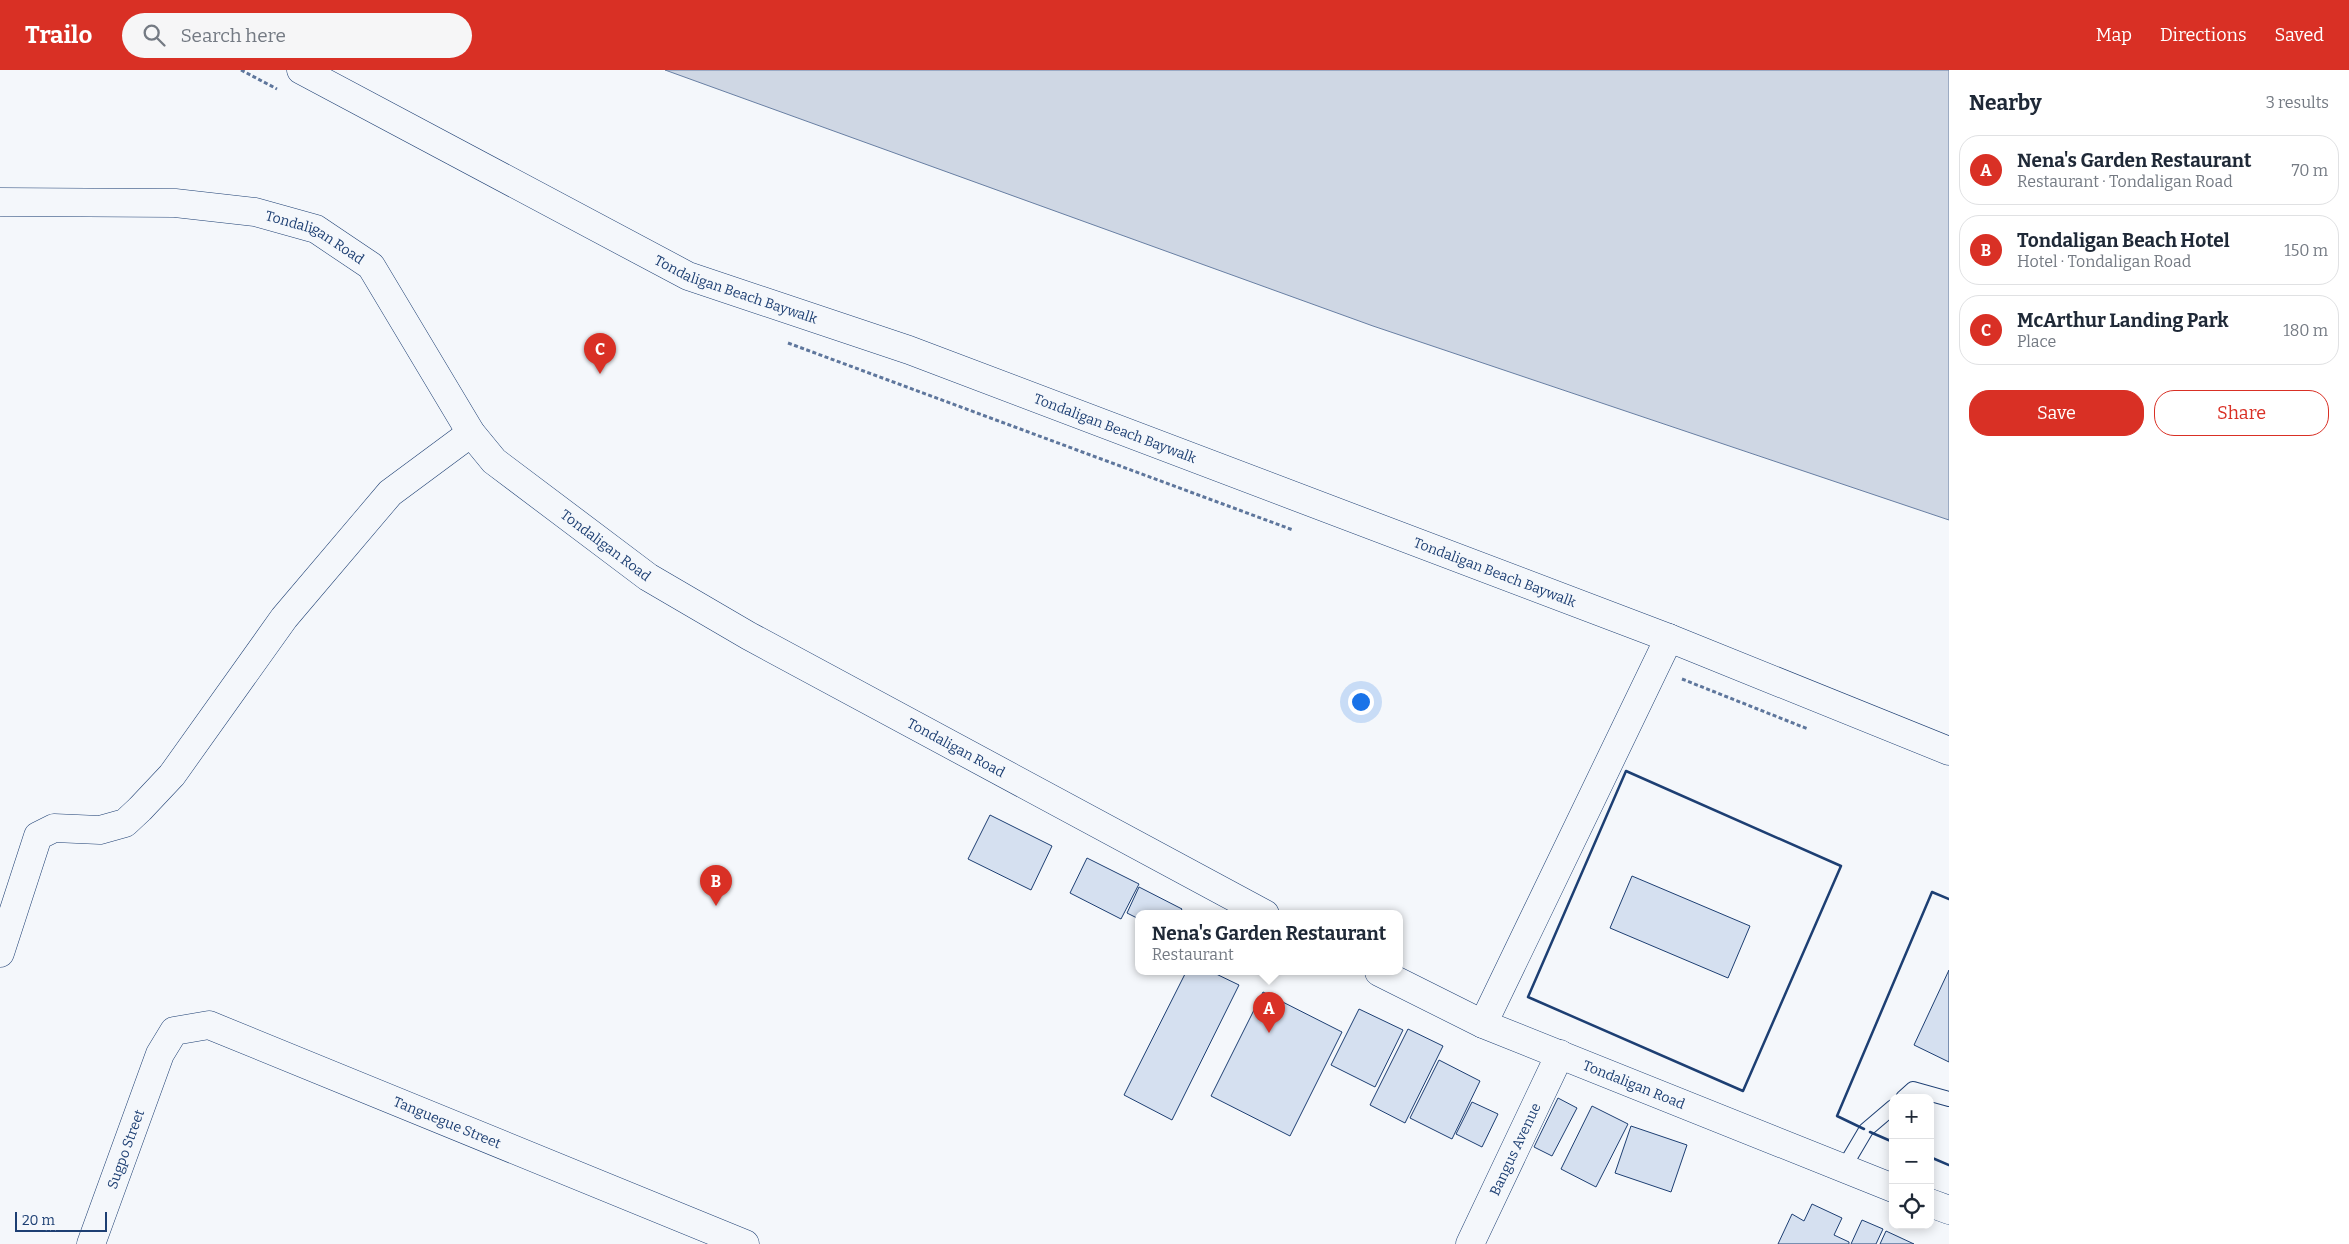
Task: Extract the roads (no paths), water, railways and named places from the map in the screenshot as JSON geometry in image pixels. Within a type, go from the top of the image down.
[{"type":"street","name":"Tondaligan Beach Baywalk","points":[[301,70],[688,276],[909,350],[1669,638],[1949,751]]},
{"type":"street","name":"Tondaligan Road","points":[[0,202],[175,203],[255,212],[316,229],[370,266],[471,433],[494,461],[648,577],[758,641],[1258,910]]},
{"type":"street","points":[[0,953],[38,836],[54,828],[100,830],[125,823],[172,775],[284,618],[390,493],[471,433]]},
{"type":"street","points":[[1483,1024],[1669,638]]},
{"type":"street","name":"Tondaligan Road","points":[[1385,975],[1483,1024],[1889,1186]]},
{"type":"street","name":"Tanguegue Street","points":[[160,1054],[174,1031],[209,1024],[746,1244]]},
{"type":"street","name":"Sugpo Street","points":[[91,1244],[160,1054]]},
{"type":"street","name":"Bangus Avenue","points":[[1470,1244],[1560,1054]]},
{"type":"street","points":[[1934,1204],[1949,1210]]},
{"type":"lane","points":[[1907,1094],[1913,1089],[1931,1094]]},
{"type":"lane","points":[[1934,1095],[1949,1099]]},
{"type":"lane","points":[[1843,1169],[1866,1130],[1889,1110]]},
{"type":"place","name":"McArthur Landing Park","points":[[600,374]]},
{"type":"place","name":"Tondaligan Beach Hotel","points":[[716,906]]},
{"type":"place","name":"Nena's Garden Restaurant","points":[[1269,1033]]}]
